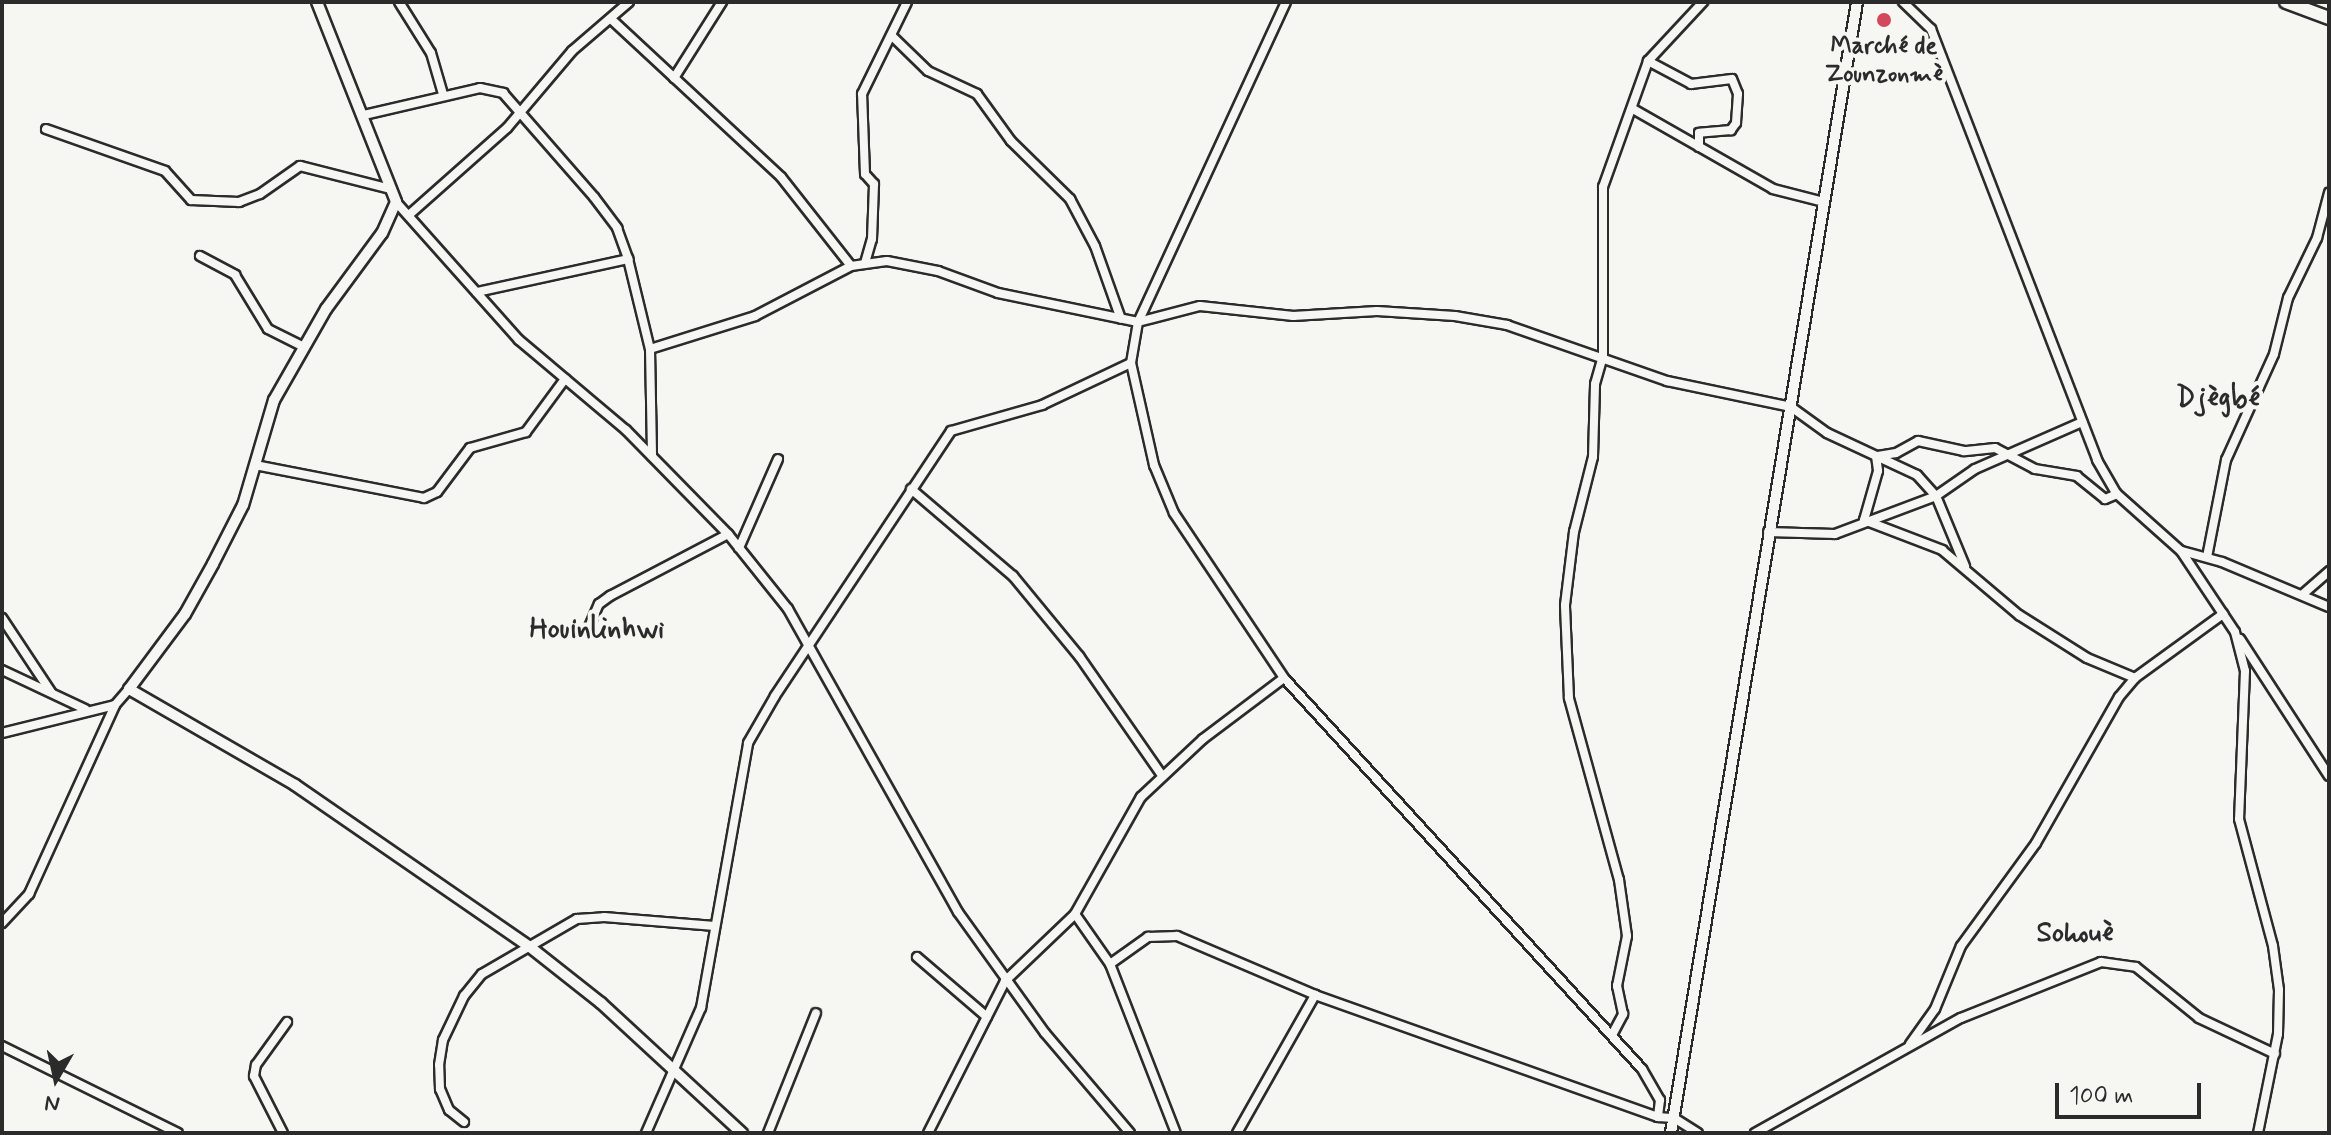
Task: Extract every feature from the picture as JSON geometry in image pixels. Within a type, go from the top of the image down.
[{"type":"main road","points":[[2293,3],[2329,18]]},
{"type":"street","points":[[317,2],[396,202],[410,214],[519,340],[652,456],[728,534],[811,644],[896,804],[1005,981],[1130,1133]]},
{"type":"street","points":[[399,2],[431,53],[443,94]]},
{"type":"street","points":[[410,214],[518,116],[554,70],[629,2]]},
{"type":"street","points":[[674,78],[722,2]]},
{"type":"street","points":[[865,263],[872,239],[874,184],[865,174],[862,94],[907,2]]},
{"type":"street","points":[[1286,2],[1138,322],[1131,363],[1150,453],[1174,513],[1284,678],[1612,1035],[1656,1091],[1658,1117]]},
{"type":"street","points":[[1612,1035],[1623,1014],[1617,986],[1627,936],[1619,880],[1569,698],[1564,633],[1574,532],[1593,457],[1595,384],[1603,356],[1600,209],[1648,61],[1703,2]]},
{"type":"street","points":[[1671,1133],[1857,2]]},
{"type":"street","points":[[1903,2],[1931,29],[2082,422],[2117,494],[2181,551],[2329,776]]},
{"type":"street","points":[[611,19],[788,184],[851,266]]},
{"type":"street","points":[[892,36],[928,71],[977,94],[1011,141],[1070,199],[1095,246],[1121,319]]},
{"type":"street","points":[[1648,61],[1691,84],[1732,79],[1738,94],[1736,123],[1731,130],[1699,133],[1699,147]]},
{"type":"street","points":[[364,115],[443,94],[480,88],[503,93],[518,116],[594,197],[617,228],[628,259],[650,349],[652,456]]},
{"type":"street","points":[[1633,109],[1773,189],[1824,202]]},
{"type":"street","points":[[46,129],[165,171],[191,200],[239,202],[260,194],[300,166],[390,189]]},
{"type":"street","points":[[2207,557],[2226,460],[2274,354],[2288,298],[2317,238],[2329,193]]},
{"type":"street","points":[[2,923],[29,894],[115,705],[185,614],[213,564],[243,505],[274,400],[304,347],[382,233],[396,202]]},
{"type":"street","points":[[200,256],[235,275],[268,329],[304,347]]},
{"type":"street","points":[[477,292],[628,259]]},
{"type":"street","points":[[650,349],[755,316],[851,266],[865,263],[910,263],[998,293],[1138,322],[1200,306],[1293,316],[1407,312],[1507,325],[1603,356],[1667,381],[1791,407],[1827,433],[1882,456],[1917,475],[1936,496],[1965,566]]},
{"type":"street","points":[[646,1133],[705,994],[748,743],[951,431],[1042,405],[1131,363]]},
{"type":"street","points":[[255,465],[424,498],[437,492],[470,448],[526,432],[565,379]]},
{"type":"street","points":[[1768,532],[1819,536],[1936,496],[1975,469],[2082,422]]},
{"type":"street","points":[[1864,520],[1878,471],[1876,456],[1918,441],[1964,451],[1995,448],[2035,469],[2077,476],[2105,499],[2117,494]]},
{"type":"street","points":[[1964,451],[1975,469]]},
{"type":"street","points":[[739,548],[778,459]]},
{"type":"street","points":[[911,489],[1013,576],[1079,656],[1161,774]]},
{"type":"street","points":[[1864,520],[1917,537],[1965,566],[2019,615],[2087,658],[2135,678]]},
{"type":"street","points":[[589,627],[599,604],[610,596],[728,534]]},
{"type":"street","points":[[2181,551],[2207,557],[2329,607]]},
{"type":"street","points":[[2303,594],[2329,571]]},
{"type":"street","points":[[1907,1048],[1935,1009],[1961,946],[2029,855],[2089,743],[2135,678],[2223,614]]},
{"type":"street","points":[[2,618],[52,693]]},
{"type":"street","points":[[2235,632],[2245,671],[2239,819],[2273,946],[2279,990],[2275,1054],[2258,1133]]},
{"type":"street","points":[[2,670],[86,709]]},
{"type":"street","points":[[928,1133],[1005,981],[1075,914],[1141,797],[1161,774],[1284,678]]},
{"type":"street","points":[[129,689],[356,824],[530,947],[601,1003],[742,1133]]},
{"type":"street","points":[[2,733],[86,709],[115,705]]},
{"type":"street","points":[[1075,914],[1110,964],[1176,1133]]},
{"type":"street","points":[[464,1122],[449,1110],[440,1089],[443,1040],[464,996],[482,974],[530,947],[558,926],[577,919],[715,926]]},
{"type":"street","points":[[1110,964],[1148,937],[1161,934],[1315,995],[1658,1117],[1674,1118],[1698,1133]]},
{"type":"street","points":[[917,957],[987,1017]]},
{"type":"street","points":[[1755,1133],[1961,1018],[2082,966],[2117,963],[2153,977],[2199,1018],[2275,1054]]},
{"type":"street","points":[[1237,1133],[1315,995]]},
{"type":"street","points":[[768,1133],[816,1013]]},
{"type":"street","points":[[283,1133],[254,1076],[256,1065],[287,1022]]},
{"type":"street","points":[[2,1046],[178,1133]]},
{"type":"place","name":"Marché de Zounzonmè","points":[[1884,20]]},
{"type":"district","name":"Djègbé","points":[[2218,399]]},
{"type":"district","name":"Houinlinhwi","points":[[597,630]]},
{"type":"district","name":"Sohouè","points":[[2075,934]]}]
